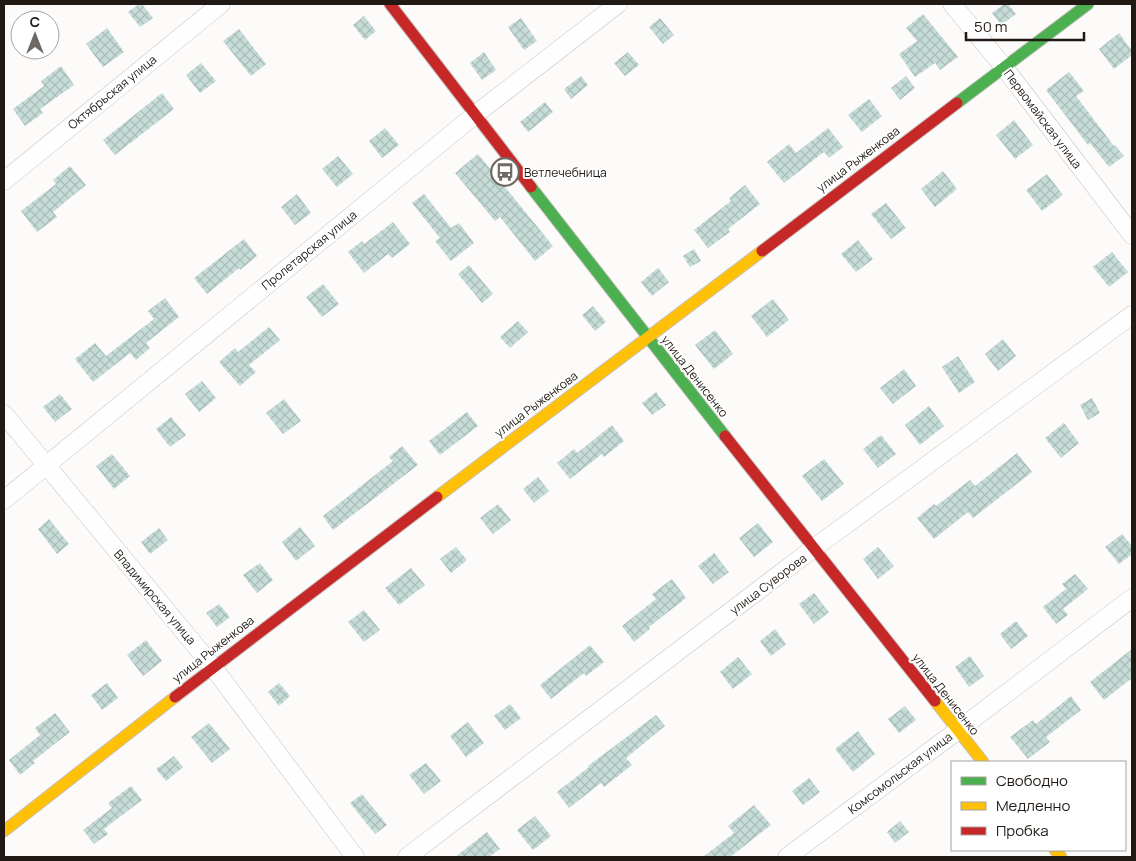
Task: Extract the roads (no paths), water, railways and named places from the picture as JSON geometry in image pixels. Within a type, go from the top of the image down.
[{"type":"street","name":"Октябрьская улица","points":[[4,181],[221,4]]},
{"type":"street","name":"улица Денисенко","points":[[390,4],[647,337],[982,761]]},
{"type":"street","name":"Пролетарская улица","points":[[4,500],[476,114],[618,4]]},
{"type":"street","name":"Первомайская улица","points":[[952,4],[1003,66],[1132,235]]},
{"type":"street","name":"улица Рыженкова","points":[[4,831],[213,666],[1003,66],[1088,4]]},
{"type":"street","name":"улица Суворова","points":[[407,857],[814,548],[1132,315]]},
{"type":"street","name":"Владимирская улица","points":[[4,414],[213,666],[354,857]]},
{"type":"street","name":"Комсомольская улица","points":[[787,857],[1132,598]]},
{"type":"place","name":"Ветлечебница","points":[[505,172]]}]
